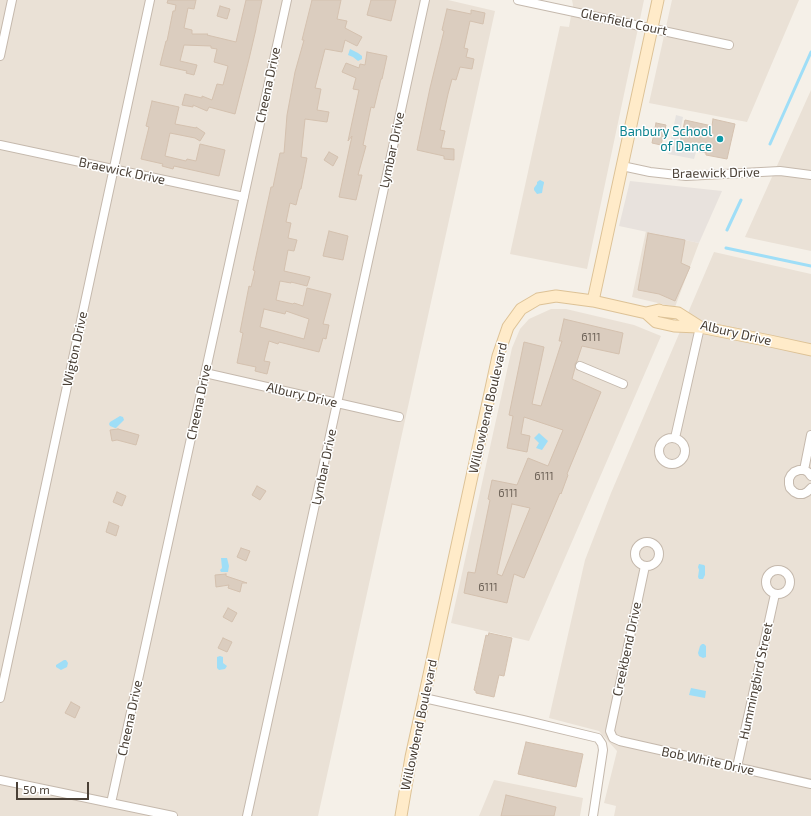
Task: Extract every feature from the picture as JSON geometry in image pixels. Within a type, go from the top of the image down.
[{"type":"street","points":[[0,56],[12,0]]},
{"type":"street","name":"Wigton Drive","points":[[0,698],[150,0]]},
{"type":"street","name":"Cheena Drive","points":[[111,803],[287,0]]},
{"type":"street","name":"Lymbar Drive","points":[[247,816],[425,0]]},
{"type":"street","name":"Glenfield Court","points":[[518,0],[730,45]]},
{"type":"street","points":[[593,301],[658,0]]},
{"type":"street","name":"Braewick Drive","points":[[0,145],[244,197]]},
{"type":"street","name":"Braewick Drive","points":[[622,166],[650,172],[686,176],[780,171],[811,175]]},
{"type":"street","name":"Willowbend Boulevard","points":[[401,816],[411,757],[498,356],[508,327],[521,310],[538,299],[556,296],[593,301]]},
{"type":"street","name":"Albury Drive","points":[[593,301],[646,313],[656,322],[674,326],[700,327],[811,350]]},
{"type":"street","points":[[674,438],[700,327]]},
{"type":"street","points":[[580,366],[623,384]]},
{"type":"street","name":"Albury Drive","points":[[205,374],[400,417]]},
{"type":"street","points":[[804,470],[811,435]]},
{"type":"street","points":[[811,476],[808,472],[799,470],[794,472],[789,479],[790,488],[798,494],[803,494],[811,488]]},
{"type":"street","name":"Creekbend Drive","points":[[610,731],[645,566]]},
{"type":"street","name":"Hummingbird Street","points":[[737,767],[775,594]]},
{"type":"street","points":[[424,698],[598,738],[602,744],[603,750],[593,816]]},
{"type":"street","name":"Bob White Drive","points":[[610,731],[613,738],[620,741],[811,784]]},
{"type":"street","points":[[0,780],[172,816]]},
{"type":"shaded area","points":[[0,0],[448,0],[495,11],[318,816],[0,816]]},
{"type":"shaded area","points":[[572,0],[644,0],[587,269],[510,254],[560,26],[569,27],[573,5]]},
{"type":"shaded area","points":[[672,0],[799,0],[747,122],[649,103]]},
{"type":"shaded area","points":[[811,90],[811,251],[745,237]]},
{"type":"shaded area","points":[[676,115],[683,117],[677,148],[696,152],[694,159],[668,154]]},
{"type":"shaded area","points":[[630,181],[722,191],[699,243],[619,226]]},
{"type":"shaded area","points":[[646,231],[699,243],[675,307],[632,297]]},
{"type":"shaded area","points":[[714,252],[811,274],[811,816],[614,816],[616,806],[604,803],[617,751],[599,731],[549,718],[585,560],[611,493]]},
{"type":"shaded area","points":[[551,309],[566,309],[634,325],[661,336],[529,641],[451,623],[512,348],[520,329],[529,319]]},
{"type":"shaded area","points":[[494,780],[583,798],[580,816],[479,816]]},
{"type":"water","points":[[350,49],[362,56],[362,59],[358,61],[348,55]]},
{"type":"water","points":[[540,180],[544,182],[542,193],[537,194],[534,188]]},
{"type":"water","points":[[120,416],[123,417],[124,420],[116,428],[110,426],[110,422]]},
{"type":"water","points":[[539,433],[548,441],[542,450],[536,448],[539,443],[534,438]]},
{"type":"water","points":[[221,558],[227,558],[229,566],[228,572],[221,572],[220,570],[222,568]]},
{"type":"water","points":[[699,564],[705,566],[705,575],[703,579],[699,579],[698,577]]},
{"type":"water","points":[[702,644],[706,646],[706,657],[703,658],[699,656],[698,653]]},
{"type":"water","points":[[217,657],[223,657],[223,663],[227,666],[225,669],[219,670],[217,668]]},
{"type":"water","points":[[64,660],[68,663],[67,667],[61,670],[56,667],[56,665]]},
{"type":"water","points":[[691,688],[706,691],[705,698],[689,695]]},
{"type":"building","points":[[168,0],[196,0],[194,9],[188,8],[184,28],[192,30],[192,34],[208,34],[207,35],[236,42],[246,0],[262,0],[235,114],[209,107],[207,111],[193,105],[193,107],[182,105],[185,94],[202,98],[202,96],[212,100],[217,84],[223,85],[228,66],[214,62],[217,49],[211,48],[211,46],[184,45],[180,61],[197,65],[194,75],[186,73],[187,71],[160,65],[173,11],[175,11],[176,5],[167,3]]},
{"type":"building","points":[[312,0],[341,0],[337,19],[347,21],[345,28],[362,37],[357,46],[345,40],[342,52],[325,49],[315,88],[321,89],[317,110],[329,112],[327,122],[305,119],[301,157],[307,158],[301,189],[296,205],[290,203],[286,222],[291,223],[288,238],[297,240],[294,251],[288,250],[284,271],[310,277],[307,286],[280,281],[276,300],[303,306],[307,288],[331,294],[323,324],[329,325],[326,339],[323,338],[319,352],[269,341],[264,361],[270,362],[267,374],[255,371],[256,367],[237,363],[243,333],[240,332],[249,286],[251,287],[255,271],[253,270],[271,187],[273,187],[280,153],[284,153],[287,115],[295,72],[304,40],[302,40]],"holes":[[[264,309],[285,314],[286,311],[309,319],[304,339],[260,327]]]},
{"type":"building","points":[[371,0],[396,0],[391,21],[367,15]]},
{"type":"building","points":[[220,6],[230,9],[227,19],[217,16]]},
{"type":"building","points":[[447,9],[471,14],[471,10],[485,13],[483,24],[470,21],[464,48],[468,49],[466,57],[474,59],[472,69],[460,67],[456,80],[452,79],[440,130],[445,131],[441,148],[454,149],[454,160],[444,159],[444,156],[417,150],[444,31],[442,30]]},
{"type":"building","points":[[367,52],[387,56],[374,108],[371,107],[363,145],[366,146],[358,175],[362,175],[356,200],[339,197],[352,136],[348,141],[359,90],[353,89],[356,78],[342,72],[346,63],[359,68],[360,64],[365,65]]},
{"type":"building","points":[[152,101],[179,107],[175,124],[196,127],[205,133],[200,141],[195,138],[170,133],[165,156],[186,161],[187,159],[196,161],[200,144],[225,150],[219,176],[174,166],[173,169],[162,166],[163,164],[141,159],[149,127],[146,126]]},
{"type":"building","points":[[713,119],[735,124],[727,159],[706,155],[706,153],[679,147],[685,120],[712,126]]},
{"type":"building","points":[[656,123],[666,125],[661,145],[652,143]]},
{"type":"building","points":[[329,152],[338,157],[333,166],[324,160]]},
{"type":"building","points":[[329,231],[348,236],[343,260],[323,256]]},
{"type":"building","points":[[648,233],[685,240],[681,263],[690,267],[675,301],[659,294],[638,290]]},
{"type":"building","points":[[564,319],[623,333],[619,354],[582,346],[575,364],[572,379],[601,392],[567,474],[568,475],[561,494],[560,493],[524,578],[514,574],[507,603],[464,593],[468,572],[475,573],[490,500],[488,499],[492,480],[517,485],[528,458],[548,466],[563,430],[524,417],[521,434],[530,436],[527,452],[507,448],[513,416],[509,415],[524,342],[544,347],[532,404],[541,406],[562,341],[559,341]],"holes":[[[512,504],[530,508],[502,576],[497,574]]]},
{"type":"building","points":[[118,429],[139,435],[136,445],[117,440],[112,441],[110,430]]},
{"type":"building","points":[[257,486],[266,491],[260,500],[252,495]]},
{"type":"building","points":[[117,492],[126,496],[122,506],[113,502]]},
{"type":"building","points":[[109,522],[119,526],[116,536],[106,532]]},
{"type":"building","points":[[241,548],[250,551],[246,561],[237,557]]},
{"type":"building","points":[[226,574],[226,576],[247,583],[242,583],[240,592],[228,588],[229,585],[216,587],[215,575]]},
{"type":"building","points":[[228,608],[237,613],[232,622],[223,617]]},
{"type":"building","points":[[489,633],[512,638],[504,676],[499,675],[494,697],[476,693],[474,690],[486,635],[488,636]]},
{"type":"building","points":[[223,638],[232,642],[227,652],[218,648]]},
{"type":"building","points":[[71,702],[80,707],[75,718],[65,713]]},
{"type":"building","points":[[526,742],[583,754],[576,787],[518,774]]},
{"type":"building","points":[[506,795],[556,807],[554,816],[501,816]]},
{"type":"waterway","points":[[770,144],[811,52]]},
{"type":"waterway","points":[[727,230],[741,200]]},
{"type":"waterway","points":[[726,248],[811,266]]},
{"type":"place","name":"Banbury School of Dance","points":[[720,139]]}]
